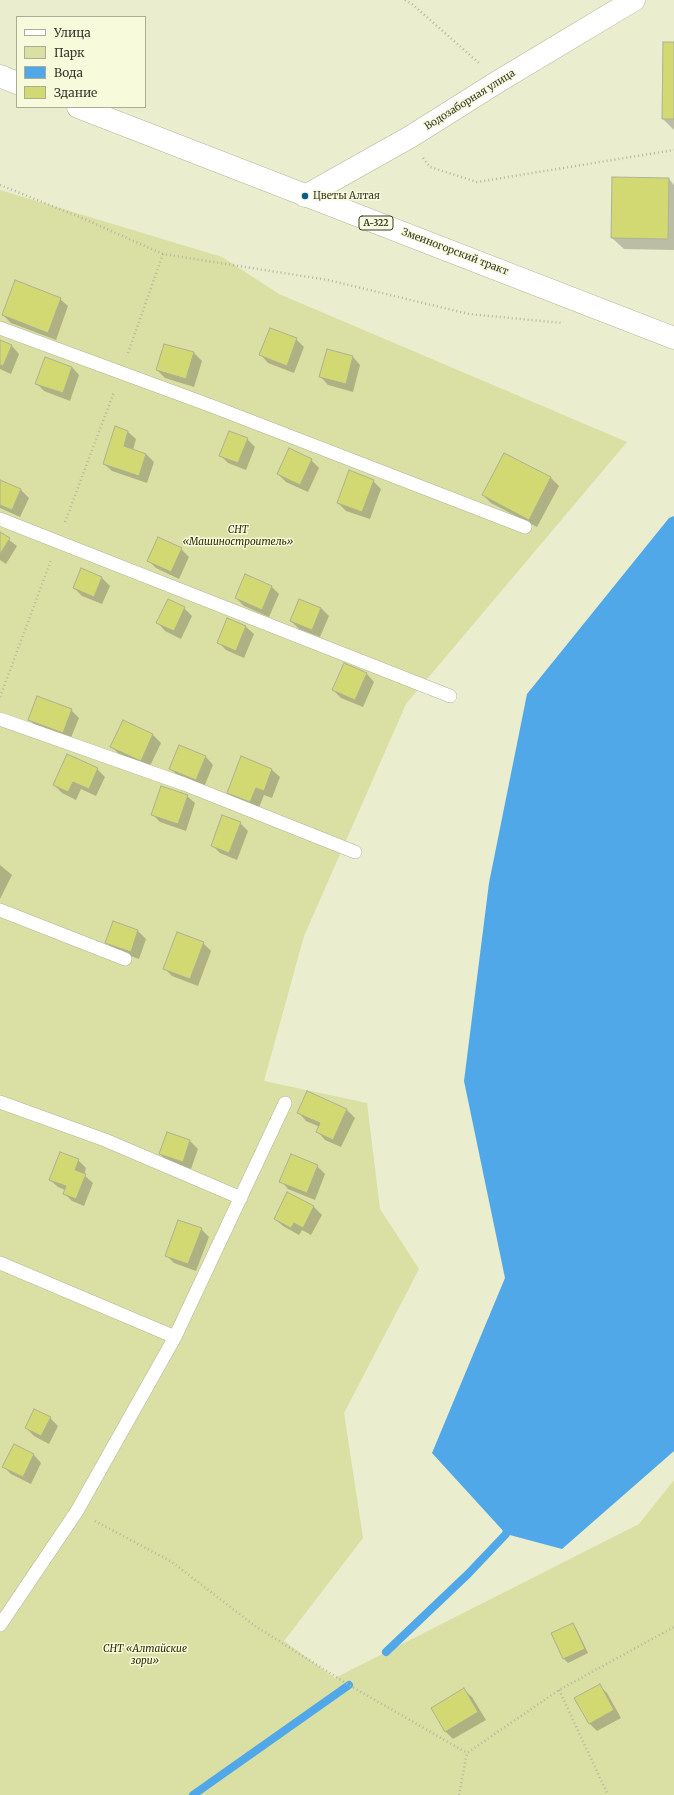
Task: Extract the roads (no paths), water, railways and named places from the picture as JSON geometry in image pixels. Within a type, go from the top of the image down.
[{"type":"main road","name":"Водозаборная улица","points":[[305,196],[410,137],[499,81],[634,0]]},
{"type":"main road","points":[[0,76],[16,83]]},
{"type":"main road","name":"Змеиногорский тракт","points":[[81,108],[674,338]]},
{"type":"lane","points":[[0,328],[209,404],[525,527]]},
{"type":"lane","points":[[0,519],[450,696]]},
{"type":"lane","points":[[0,719],[184,784],[355,852]]},
{"type":"lane","points":[[0,910],[125,959]]},
{"type":"lane","points":[[0,1102],[105,1140],[241,1198]]},
{"type":"lane","points":[[0,1625],[77,1511],[175,1337],[286,1102]]},
{"type":"lane","points":[[0,1264],[175,1337]]},
{"type":"water","points":[[674,516],[674,1451],[562,1549],[506,1534],[432,1453],[505,1278],[464,1081],[489,883],[527,694],[669,518]]},
{"type":"waterway","points":[[386,1652],[468,1574],[506,1534],[508,1525]]},
{"type":"waterway","points":[[193,1795],[349,1685]]},
{"type":"place","name":"Цветы Алтая","points":[[305,196]]},
{"type":"park label","name":"СНТ «Машиностроитель»","points":[[238,536]]},
{"type":"park label","name":"СНТ «Алтайские зори»","points":[[145,1654]]}]
